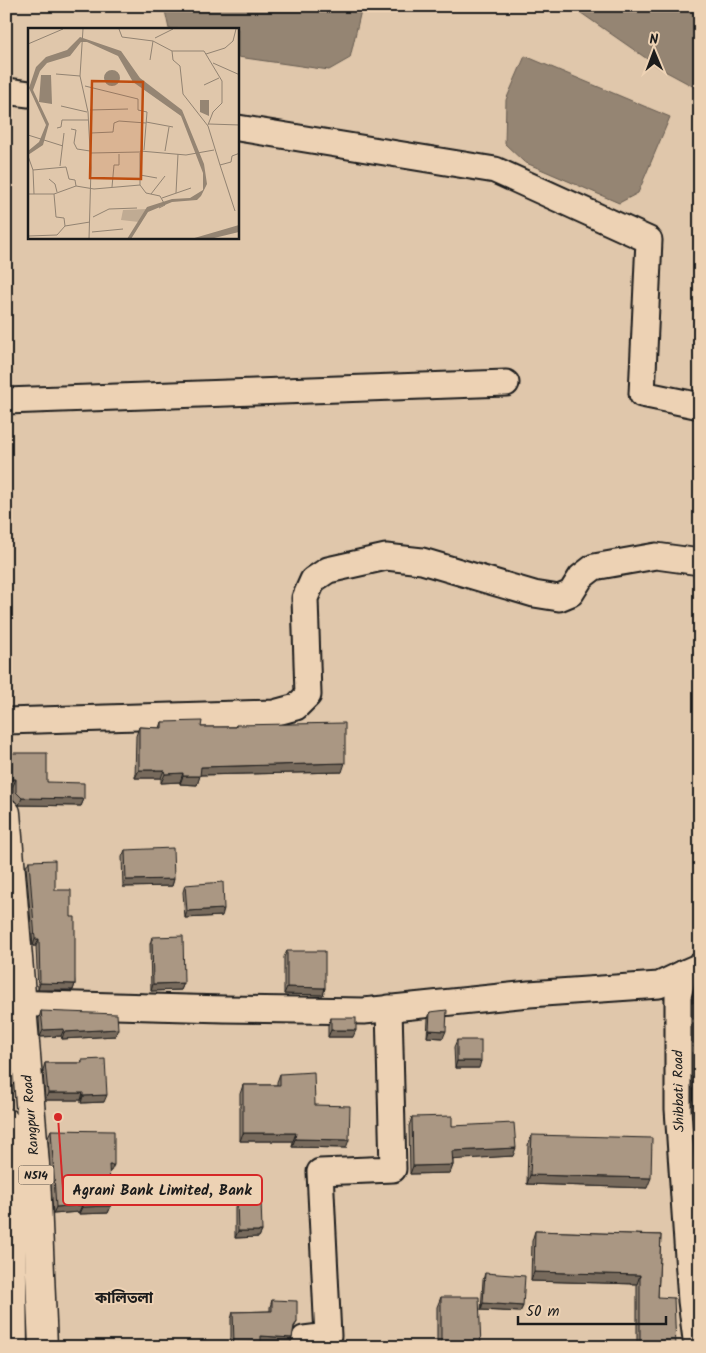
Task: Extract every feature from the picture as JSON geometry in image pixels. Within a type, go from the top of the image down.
[{"type":"highway","name":"N514","points":[[6,813],[14,1003]]},
{"type":"highway","name":"Rangpur Road","points":[[14,1003],[36,1176],[43,1347]]},
{"type":"highway","name":"N514","points":[[6,1123],[11,1214],[13,1347]]},
{"type":"street","points":[[6,91],[28,94]]},
{"type":"street","points":[[239,128],[495,170],[649,240],[642,394],[700,406]]},
{"type":"street","points":[[6,401],[506,383]]},
{"type":"street","points":[[6,721],[274,713],[296,708],[308,695],[305,598],[313,580],[328,570],[386,558],[422,561],[534,594],[559,598],[571,593],[581,577],[594,567],[656,556],[700,562]]},
{"type":"street","points":[[14,1003],[364,1011],[529,994],[658,985],[692,969]]},
{"type":"street","name":"Shibbati Road","points":[[692,969],[678,996],[678,1109],[695,1300],[697,1347]]},
{"type":"street","points":[[304,1347],[304,1339],[328,1336],[320,1172],[393,1170],[389,1008]]},
{"type":"shaded area","points":[[164,6],[362,6],[350,58],[329,70],[239,57],[239,28],[169,28]]},
{"type":"shaded area","points":[[571,6],[700,6],[700,90],[663,70]]},
{"type":"shaded area","points":[[525,56],[670,117],[638,193],[619,203],[524,162],[505,144],[506,100]]},
{"type":"building","points":[[202,721],[201,727],[345,723],[345,763],[201,767],[200,776],[183,776],[183,773],[165,774],[164,770],[139,770],[139,727],[162,728],[162,722]]},
{"type":"building","points":[[12,753],[47,753],[47,782],[84,783],[84,799],[22,798],[16,792],[16,779],[12,779]]},
{"type":"building","points":[[173,848],[174,879],[126,880],[125,850]]},
{"type":"building","points":[[55,860],[55,890],[71,890],[71,917],[75,917],[75,984],[40,983],[39,939],[35,939],[29,861]]},
{"type":"building","points":[[223,882],[224,909],[187,911],[185,885]]},
{"type":"building","points":[[183,936],[184,983],[153,984],[152,937]]},
{"type":"building","points":[[287,951],[325,951],[325,988],[287,987]]},
{"type":"building","points":[[699,977],[700,995],[695,995]]},
{"type":"building","points":[[447,1010],[446,1031],[429,1030],[430,1012]]},
{"type":"building","points":[[41,1011],[117,1014],[118,1029],[64,1032],[64,1029],[43,1030]]},
{"type":"building","points":[[331,1018],[356,1018],[356,1030],[331,1030]]},
{"type":"building","points":[[457,1040],[481,1040],[481,1061],[457,1061]]},
{"type":"building","points":[[105,1059],[107,1095],[83,1096],[83,1093],[48,1093],[45,1063],[82,1063],[82,1060]]},
{"type":"building","points":[[314,1072],[315,1105],[350,1106],[349,1140],[295,1139],[296,1133],[243,1133],[243,1085],[280,1085],[280,1074]]},
{"type":"building","points":[[452,1116],[452,1126],[514,1123],[516,1148],[452,1151],[453,1165],[413,1166],[412,1117]]},
{"type":"building","points":[[51,1130],[114,1131],[114,1165],[109,1165],[111,1206],[82,1207],[82,1205],[56,1207]]},
{"type":"building","points":[[532,1135],[652,1138],[651,1178],[530,1175]]},
{"type":"building","points":[[261,1199],[262,1231],[238,1231],[237,1200]]},
{"type":"building","points":[[535,1231],[661,1235],[658,1297],[674,1298],[676,1347],[640,1347],[640,1275],[534,1272]]},
{"type":"building","points":[[485,1273],[525,1276],[523,1306],[483,1303]]},
{"type":"building","points":[[441,1297],[479,1297],[481,1347],[441,1347]]},
{"type":"building","points":[[272,1300],[297,1301],[297,1322],[294,1326],[292,1338],[261,1336],[261,1342],[234,1343],[233,1312],[272,1311]]},
{"type":"building","points":[[83,1346],[83,1347],[59,1347]]},
{"type":"place","name":"Agrani Bank Limited, Bank","points":[[58,1117]]},
{"type":"district","name":"কালিতলা","points":[[124,1299]]}]
